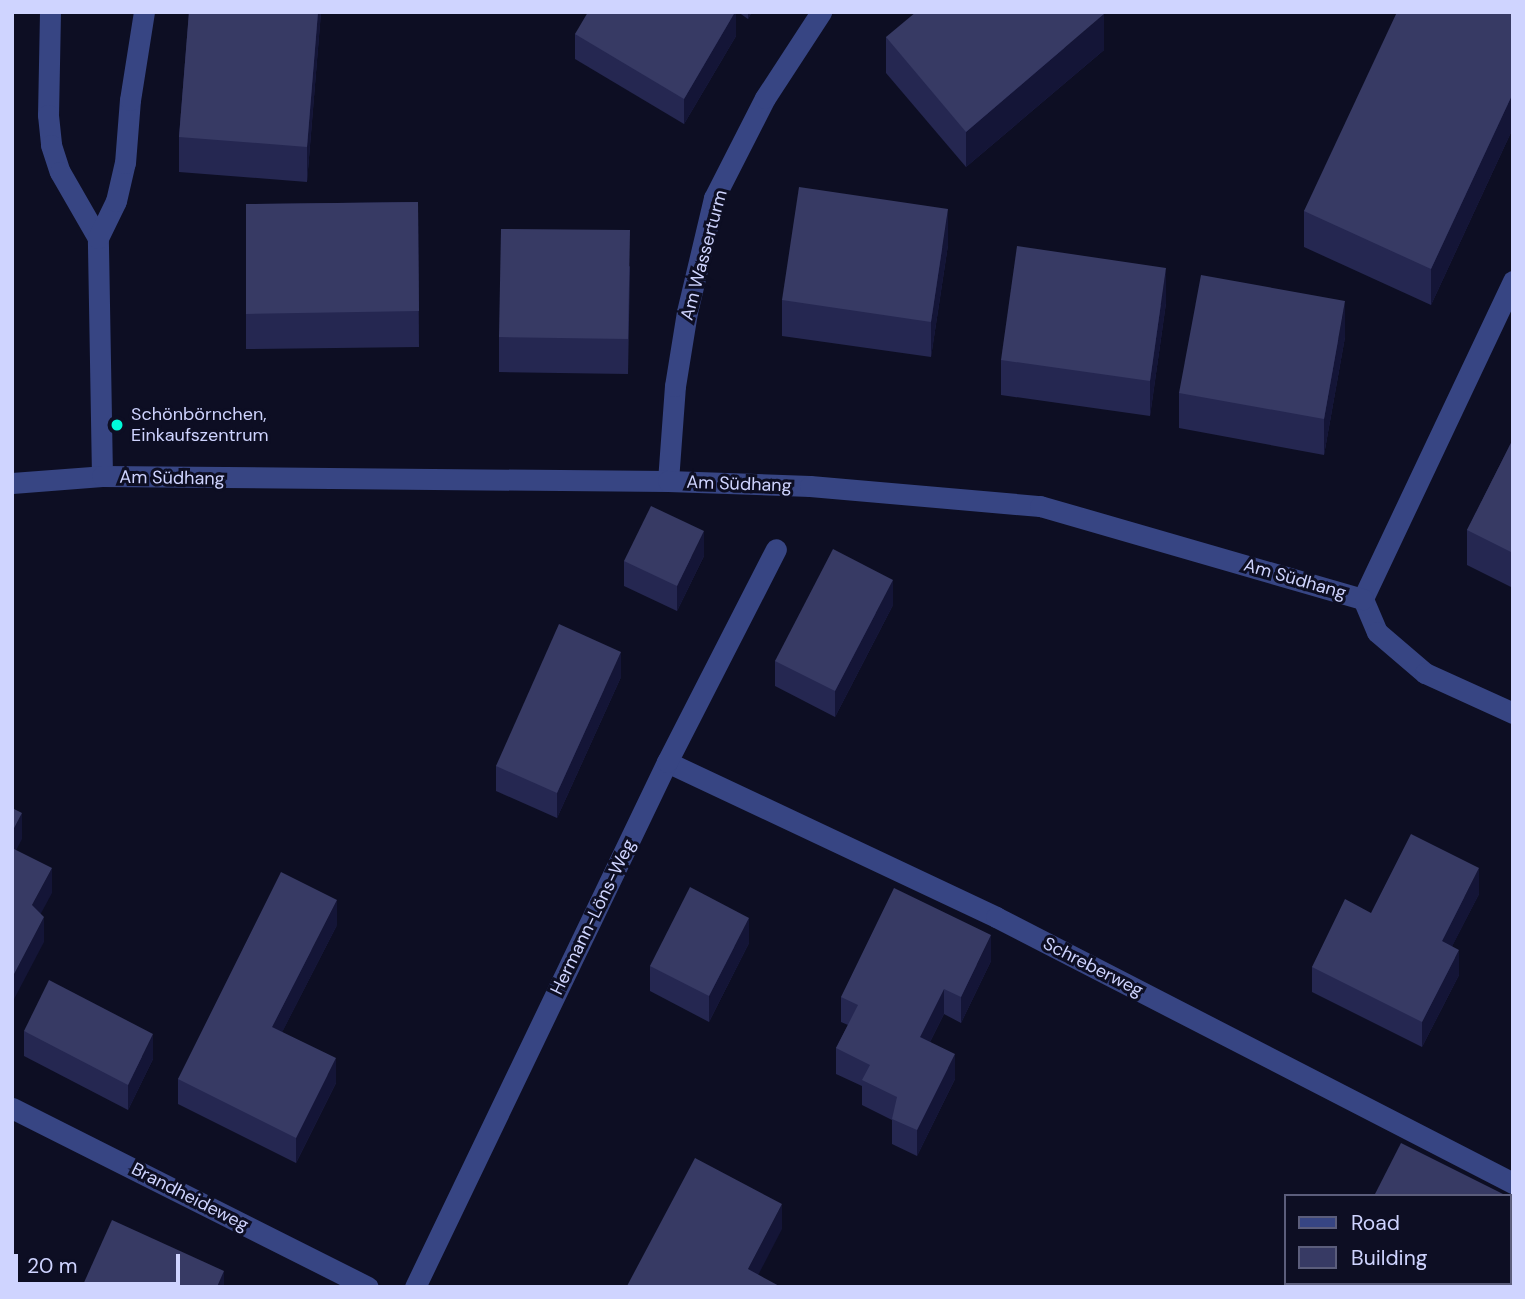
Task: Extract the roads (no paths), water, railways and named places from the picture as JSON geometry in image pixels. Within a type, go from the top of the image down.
[{"type":"street","name":"Am Südhang","points":[[50,12],[48,115],[51,145],[60,173],[98,238]]},
{"type":"street","name":"Am Südhang","points":[[102,477],[98,238],[116,201],[125,163],[130,100],[144,12]]},
{"type":"street","name":"Am Wasserturm","points":[[668,481],[675,386],[687,312],[715,198],[765,98],[821,12]]},
{"type":"street","name":"Am Südhang","points":[[1513,281],[1363,599],[1377,632],[1424,673],[1513,713]]},
{"type":"street","name":"Am Südhang","points":[[12,483],[102,477],[668,481],[810,486],[1040,506],[1363,599]]},
{"type":"street","name":"Hermann-Löns-Weg","points":[[415,1287],[667,762],[776,549]]},
{"type":"street","name":"Schreberweg","points":[[667,762],[996,917],[1513,1183]]},
{"type":"street","name":"Brandheideweg","points":[[12,1108],[368,1287]]},
{"type":"place","name":"Schönbörnchen, Einkaufszentrum","points":[[117,425]]}]
